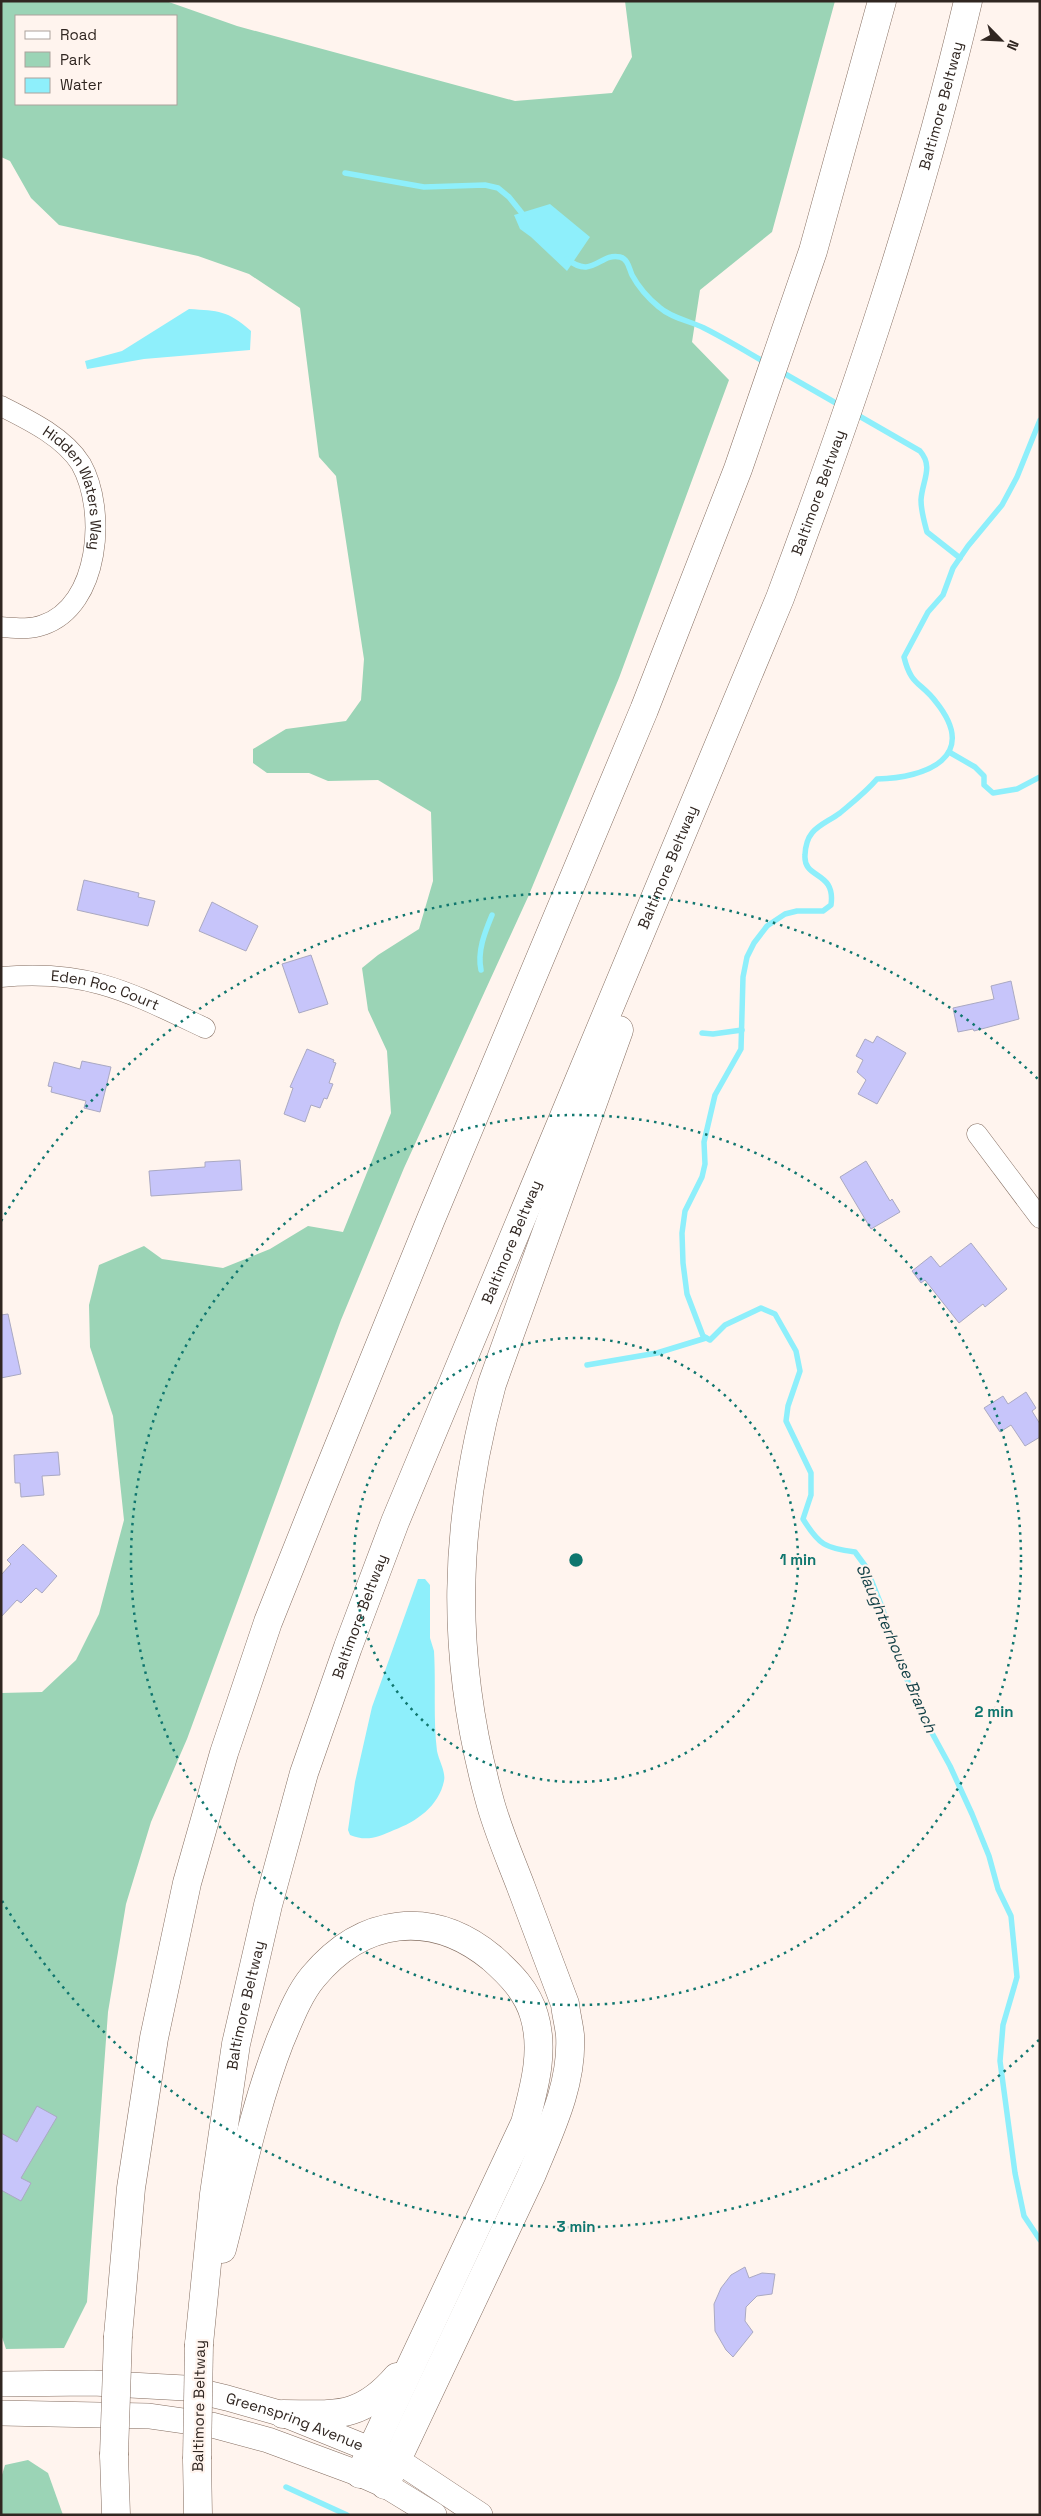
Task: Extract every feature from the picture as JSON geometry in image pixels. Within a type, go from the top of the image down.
[{"type":"highway","points":[[116,2515],[114,2455],[118,2336],[131,2188],[154,2038],[187,1883],[224,1754],[268,1622],[318,1497],[427,1228],[644,710],[738,469],[813,251],[882,1]]},
{"type":"highway","name":"Baltimore Beltway","points":[[198,2515],[197,2459],[200,2340],[214,2194],[236,2044],[268,1905],[304,1773],[348,1647],[395,1522],[780,598],[862,370],[949,82],[968,1]]},
{"type":"highway","points":[[385,2485],[532,2174],[554,2121],[569,2060],[570,2035],[565,2004],[489,1800],[469,1714],[461,1618],[462,1560],[464,1514],[478,1434],[513,1322],[722,739]]},
{"type":"highway","points":[[200,2340],[263,2084],[294,2010],[311,1979],[344,1946],[376,1931],[393,1927],[424,1926],[476,1945],[508,1971],[524,1994],[534,2015],[538,2041],[538,2075],[525,2123],[360,2474]]},
{"type":"highway","points":[[283,2414],[339,2414],[366,2406],[382,2395],[413,2359]]},
{"type":"main road","name":"Greenspring Avenue","points":[[1,2384],[92,2383],[185,2388],[283,2414],[397,2460],[480,2515]]},
{"type":"main road","name":"Greenspring Avenue","points":[[1,2413],[149,2416],[212,2425],[268,2440],[360,2474],[385,2485],[434,2515]]},
{"type":"street","name":"Hidden Waters Way","points":[[1,406],[32,421],[63,444],[80,464],[93,494],[97,518],[96,546],[88,575],[73,603],[60,616],[43,625],[20,629],[1,627]]},
{"type":"street","name":"Eden Roc Court","points":[[1,977],[36,974],[62,976],[106,984],[205,1028]]},
{"type":"street","points":[[976,1134],[1040,1218]]},
{"type":"green space","points":[[1,1],[166,1],[237,26],[515,101],[612,93],[632,57],[625,1],[835,1],[772,232],[700,290],[692,342],[729,380],[619,678],[528,897],[404,1168],[341,1320],[187,1739],[151,1822],[126,1904],[108,2012],[87,2302],[64,2348],[6,2349],[1,2334],[1,1693],[42,1692],[76,1660],[99,1614],[124,1520],[113,1416],[90,1347],[89,1305],[99,1265],[144,1246],[162,1259],[223,1268],[270,1249],[308,1226],[343,1232],[391,1113],[387,1051],[368,1010],[362,968],[378,955],[419,929],[433,881],[431,812],[378,780],[328,781],[309,773],[267,773],[253,763],[253,749],[286,729],[346,721],[361,700],[364,659],[336,476],[319,457],[300,308],[249,274],[198,256],[59,225],[31,198],[10,161],[1,157]]},
{"type":"green space","points":[[28,2460],[48,2473],[63,2515],[1,2515],[1,2478],[5,2465]]},
{"type":"water","points":[[550,204],[590,237],[567,271],[520,229],[514,215]]},
{"type":"water","points":[[189,309],[215,311],[229,315],[243,324],[251,331],[250,350],[144,359],[87,369],[85,361],[122,351]]},
{"type":"water","points":[[418,1579],[425,1579],[430,1585],[430,1638],[434,1651],[436,1739],[444,1781],[437,1798],[418,1818],[378,1837],[356,1837],[350,1835],[348,1830],[355,1782],[372,1707]]},
{"type":"building","points":[[84,880],[139,893],[138,897],[155,901],[148,926],[77,910]]},
{"type":"building","points":[[212,902],[258,926],[246,951],[199,931]]},
{"type":"building","points":[[311,955],[328,1004],[299,1013],[282,964]]},
{"type":"building","points":[[1011,981],[1019,1019],[974,1031],[973,1029],[958,1032],[953,1008],[994,999],[991,986]]},
{"type":"building","points":[[877,1036],[906,1053],[877,1104],[858,1094],[866,1080],[857,1072],[863,1060],[856,1056],[865,1039],[873,1043]]},
{"type":"building","points":[[307,1049],[334,1060],[333,1062],[336,1063],[329,1083],[333,1084],[327,1099],[324,1098],[320,1108],[311,1105],[305,1122],[284,1114],[293,1088],[290,1087]]},
{"type":"building","points":[[82,1061],[111,1067],[100,1112],[84,1108],[86,1101],[51,1092],[52,1087],[48,1086],[54,1062],[80,1069]]},
{"type":"building","points":[[240,1160],[242,1190],[151,1196],[149,1171],[205,1167],[205,1162]]},
{"type":"building","points":[[866,1161],[890,1201],[892,1199],[900,1212],[871,1229],[840,1177]]},
{"type":"building","points":[[971,1243],[1007,1289],[985,1307],[983,1304],[959,1323],[925,1280],[921,1283],[912,1271],[931,1256],[940,1267]]},
{"type":"building","points":[[8,1314],[21,1374],[1,1378],[1,1315]]},
{"type":"building","points":[[1026,1392],[1036,1408],[1032,1411],[1040,1424],[1040,1437],[1025,1446],[1011,1425],[1000,1432],[984,1408],[1003,1396],[1008,1404]]},
{"type":"building","points":[[58,1452],[60,1475],[42,1476],[44,1495],[21,1497],[20,1483],[15,1483],[14,1455]]},
{"type":"building","points":[[23,1544],[57,1576],[42,1593],[36,1588],[21,1603],[17,1600],[1,1617],[1,1575],[11,1564],[7,1560]]},
{"type":"building","points":[[37,2106],[57,2117],[21,2178],[31,2183],[21,2201],[1,2190],[1,2133],[17,2142]]},
{"type":"building","points":[[745,2267],[749,2278],[762,2273],[775,2274],[772,2294],[757,2296],[746,2307],[745,2321],[753,2332],[733,2357],[726,2350],[715,2331],[714,2304],[721,2288],[731,2275]]},
{"type":"waterway","points":[[345,173],[424,187],[485,185],[498,188],[509,197],[525,217]]},
{"type":"waterway","points":[[567,259],[583,267],[596,264],[607,258],[623,258],[641,288],[664,311],[704,328],[768,364]]},
{"type":"waterway","points":[[780,371],[841,406]]},
{"type":"waterway","points":[[854,413],[920,451],[924,457],[927,469],[921,500],[927,532],[960,558]]},
{"type":"waterway","name":"Slaughterhouse Branch","points":[[1040,420],[1017,477],[1002,505],[968,546],[953,568],[943,595],[928,612],[904,657],[913,679],[931,696],[948,721],[952,737],[950,750],[941,761],[929,769],[895,778],[877,779],[864,793],[840,813],[812,833],[806,846],[806,863],[829,886],[831,905],[823,911],[797,911],[785,914],[767,926],[754,943],[747,957],[743,977],[741,1049],[715,1095],[704,1142],[705,1164],[702,1177],[685,1211],[682,1233],[687,1294],[703,1336],[710,1340],[725,1325],[761,1308],[775,1314],[796,1351],[800,1371],[788,1406],[786,1421],[811,1473],[811,1495],[803,1519],[814,1535],[824,1544],[836,1549],[855,1552],[866,1567],[882,1607],[896,1653],[921,1713],[950,1766],[972,1814],[989,1856],[998,1889],[1011,1916],[1017,1977],[1003,2025],[1000,2061],[1015,2173],[1024,2216],[1040,2240]]},
{"type":"waterway","points":[[949,752],[975,767],[984,776],[984,785],[993,793],[1017,789],[1040,777]]},
{"type":"waterway","points":[[481,970],[481,949],[492,915]]},
{"type":"waterway","points":[[702,1033],[713,1034],[742,1030]]},
{"type":"waterway","points":[[587,1365],[657,1353],[706,1338]]},
{"type":"waterway","points":[[286,2487],[347,2515]]}]
